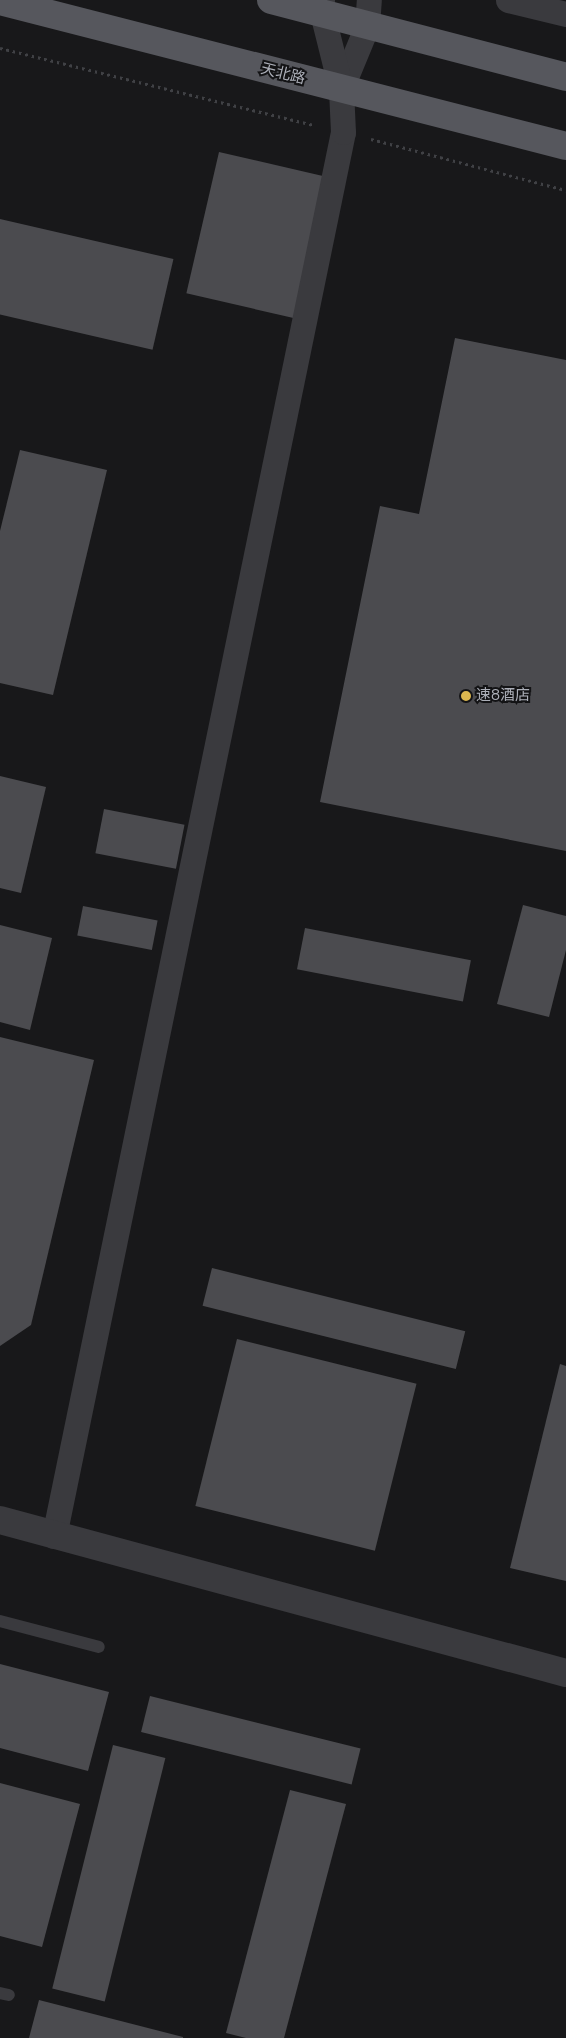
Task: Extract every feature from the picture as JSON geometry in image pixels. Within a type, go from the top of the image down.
[{"type":"main road","points":[[271,0],[368,13],[566,77]]},
{"type":"main road","name":"天北路","points":[[0,2],[566,146]]},
{"type":"street","points":[[508,0],[566,14]]},
{"type":"street","points":[[54,1536],[343,132],[341,89],[322,6]]},
{"type":"street","points":[[341,89],[368,13]]},
{"type":"street","points":[[0,1520],[566,1673]]},
{"type":"lane","points":[[0,1622],[99,1646]]},
{"type":"path","points":[[0,48],[343,132],[566,190]]},
{"type":"building","points":[[219,152],[327,177],[295,318],[186,293]]},
{"type":"building","points":[[0,219],[173,259],[153,350],[0,314]]},
{"type":"building","points":[[455,338],[566,360],[566,851],[320,802],[380,506],[419,514]]},
{"type":"building","points":[[20,450],[107,470],[53,695],[0,683],[0,531]]},
{"type":"building","points":[[0,776],[46,787],[21,893],[0,888]]},
{"type":"building","points":[[104,809],[184,825],[176,869],[95,853]]},
{"type":"building","points":[[523,905],[566,916],[566,950],[549,1017],[497,1004]]},
{"type":"building","points":[[83,906],[158,921],[152,950],[77,935]]},
{"type":"building","points":[[0,925],[52,938],[30,1030],[0,1022]]},
{"type":"building","points":[[305,928],[471,960],[463,1001],[297,969]]},
{"type":"building","points":[[0,1037],[94,1060],[31,1325],[0,1346]]},
{"type":"building","points":[[212,1268],[465,1331],[456,1369],[203,1306]]},
{"type":"building","points":[[237,1339],[417,1384],[375,1551],[195,1506]]},
{"type":"building","points":[[560,1364],[566,1366],[566,1581],[510,1568]]},
{"type":"building","points":[[0,1664],[109,1692],[88,1771],[0,1748]]},
{"type":"building","points":[[150,1696],[361,1748],[352,1784],[141,1732]]},
{"type":"building","points":[[113,1745],[165,1758],[105,2002],[52,1989]]},
{"type":"building","points":[[0,1783],[80,1804],[42,1947],[0,1936]]},
{"type":"building","points":[[290,1790],[346,1804],[284,2038],[246,2038],[226,2033]]},
{"type":"building","points":[[39,2000],[183,2037],[183,2038],[29,2038]]},
{"type":"place","name":"速8酒店","points":[[466,696]]}]
